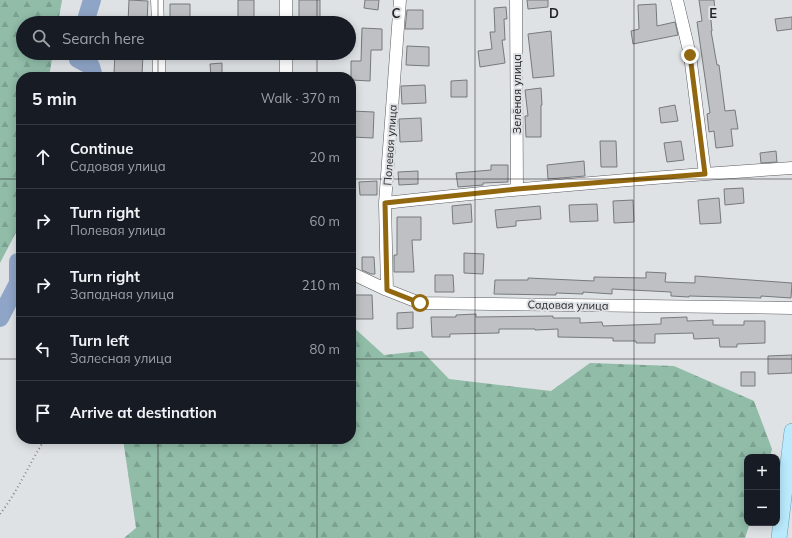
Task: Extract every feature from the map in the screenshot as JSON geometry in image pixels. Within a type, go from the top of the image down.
[{"type":"main road","points":[[779,538],[792,431]]},
{"type":"street","points":[[157,0],[158,16]]},
{"type":"street","points":[[286,0],[286,16]]},
{"type":"street","name":"Полевая улица","points":[[387,290],[385,203],[400,0]]},
{"type":"street","name":"Зелёная улица","points":[[516,0],[517,189]]},
{"type":"street","points":[[677,0],[690,55],[705,174]]},
{"type":"street","points":[[159,60],[159,72]]},
{"type":"street","points":[[286,60],[286,72]]},
{"type":"street","points":[[385,203],[517,189],[792,168]]},
{"type":"street","name":"Садовая улица","points":[[356,275],[420,303],[792,308]]},
{"type":"path","points":[[0,514],[13,498],[29,464],[42,444]]},
{"type":"green space","points":[[0,0],[62,0],[59,16],[16,16],[16,60],[52,60],[50,72],[16,72],[16,233],[0,263]]},
{"type":"green space","points":[[356,330],[384,355],[422,351],[449,379],[551,391],[590,363],[674,366],[754,401],[772,449],[771,454],[744,454],[744,526],[749,526],[745,538],[124,538],[136,528],[124,444],[356,444]]},
{"type":"building","points":[[129,0],[148,1],[147,16],[128,16]]},
{"type":"building","points":[[238,0],[254,0],[254,16],[238,16]]},
{"type":"building","points":[[299,0],[320,0],[320,16],[299,16]]},
{"type":"building","points":[[365,0],[379,0],[378,10],[364,8]]},
{"type":"building","points":[[527,0],[548,0],[548,7],[528,9]]},
{"type":"building","points":[[699,0],[714,0],[715,10],[710,10],[711,31],[717,65],[719,65],[725,111],[735,110],[738,129],[731,129],[733,146],[716,148],[714,131],[709,132],[707,114],[710,113],[697,22],[702,21]]},
{"type":"building","points":[[170,4],[190,4],[190,16],[170,16]]},
{"type":"building","points":[[656,4],[657,26],[675,22],[678,35],[633,44],[631,31],[639,29],[638,5]]},
{"type":"building","points":[[506,7],[507,19],[504,19],[505,40],[502,40],[505,63],[480,67],[478,51],[492,49],[490,32],[495,32],[494,8]]},
{"type":"building","points":[[407,10],[423,10],[423,29],[405,29]]},
{"type":"building","points":[[792,17],[792,29],[777,31],[775,19]]},
{"type":"building","points":[[362,28],[382,29],[382,50],[371,50],[370,81],[356,80],[356,72],[351,72],[351,61],[361,61]]},
{"type":"building","points":[[551,31],[554,76],[533,78],[528,34]]},
{"type":"building","points":[[407,46],[429,47],[429,66],[406,65]]},
{"type":"building","points":[[115,60],[143,60],[142,72],[114,72]]},
{"type":"building","points":[[222,63],[222,72],[211,72],[210,64]]},
{"type":"building","points":[[467,80],[467,97],[451,97],[451,81]]},
{"type":"building","points":[[425,85],[426,103],[402,104],[401,86]]},
{"type":"building","points":[[541,88],[541,137],[526,137],[525,116],[528,116],[525,90]]},
{"type":"building","points":[[675,105],[678,121],[661,123],[659,108]]},
{"type":"building","points":[[356,111],[374,112],[373,138],[356,137]]},
{"type":"building","points":[[421,118],[422,141],[400,142],[399,119]]},
{"type":"building","points":[[600,141],[616,141],[617,167],[601,167]]},
{"type":"building","points":[[681,141],[684,160],[667,162],[664,143]]},
{"type":"building","points":[[776,151],[777,162],[761,163],[760,153]]},
{"type":"building","points":[[584,161],[585,176],[548,179],[547,165]]},
{"type":"building","points":[[491,165],[508,165],[508,182],[483,183],[483,185],[458,187],[456,173],[491,170]]},
{"type":"building","points":[[418,171],[418,184],[399,185],[398,172]]},
{"type":"building","points":[[377,181],[377,195],[360,195],[359,182]]},
{"type":"building","points":[[743,188],[744,203],[725,205],[724,189]]},
{"type":"building","points":[[719,198],[721,223],[700,224],[698,200]]},
{"type":"building","points":[[633,200],[634,222],[614,223],[613,201]]},
{"type":"building","points":[[471,204],[472,222],[453,224],[452,206]]},
{"type":"building","points":[[597,204],[598,221],[570,222],[569,205]]},
{"type":"building","points":[[540,206],[541,219],[516,221],[516,226],[497,228],[495,210]]},
{"type":"building","points":[[397,217],[421,217],[421,240],[412,240],[414,272],[394,272],[394,255],[397,255]]},
{"type":"building","points":[[464,253],[484,254],[483,274],[464,273]]},
{"type":"building","points":[[362,257],[374,257],[375,274],[362,270]]},
{"type":"building","points":[[646,272],[666,273],[665,282],[695,283],[695,276],[792,283],[791,298],[761,296],[761,298],[689,297],[671,296],[671,292],[612,289],[612,294],[583,292],[583,294],[556,293],[556,295],[494,294],[495,280],[528,280],[528,278],[594,281],[594,277],[646,278]]},
{"type":"building","points":[[435,275],[453,275],[454,292],[435,292]]},
{"type":"building","points":[[356,295],[372,295],[373,319],[356,319]]},
{"type":"building","points":[[413,312],[413,328],[397,329],[397,313]]},
{"type":"building","points":[[476,314],[476,317],[553,316],[553,318],[580,318],[580,323],[602,322],[603,326],[661,324],[661,318],[687,317],[687,321],[713,320],[713,325],[744,325],[744,321],[765,321],[765,343],[737,344],[737,347],[720,347],[719,338],[694,339],[693,333],[655,334],[655,343],[636,343],[636,341],[613,341],[613,338],[558,337],[558,329],[499,329],[499,333],[450,334],[450,337],[432,337],[431,317],[456,317],[456,315]]},
{"type":"building","points":[[792,355],[792,373],[768,374],[768,356]]},
{"type":"building","points":[[741,372],[755,372],[755,386],[741,386]]},
{"type":"waterway","points":[[87,16],[92,0]]},
{"type":"waterway","points":[[80,60],[91,66],[93,72]]},
{"type":"waterway","points":[[0,318],[16,287]]},
{"type":"route","points":[[420,303],[387,290],[385,203],[517,189],[705,174],[690,55]]}]
